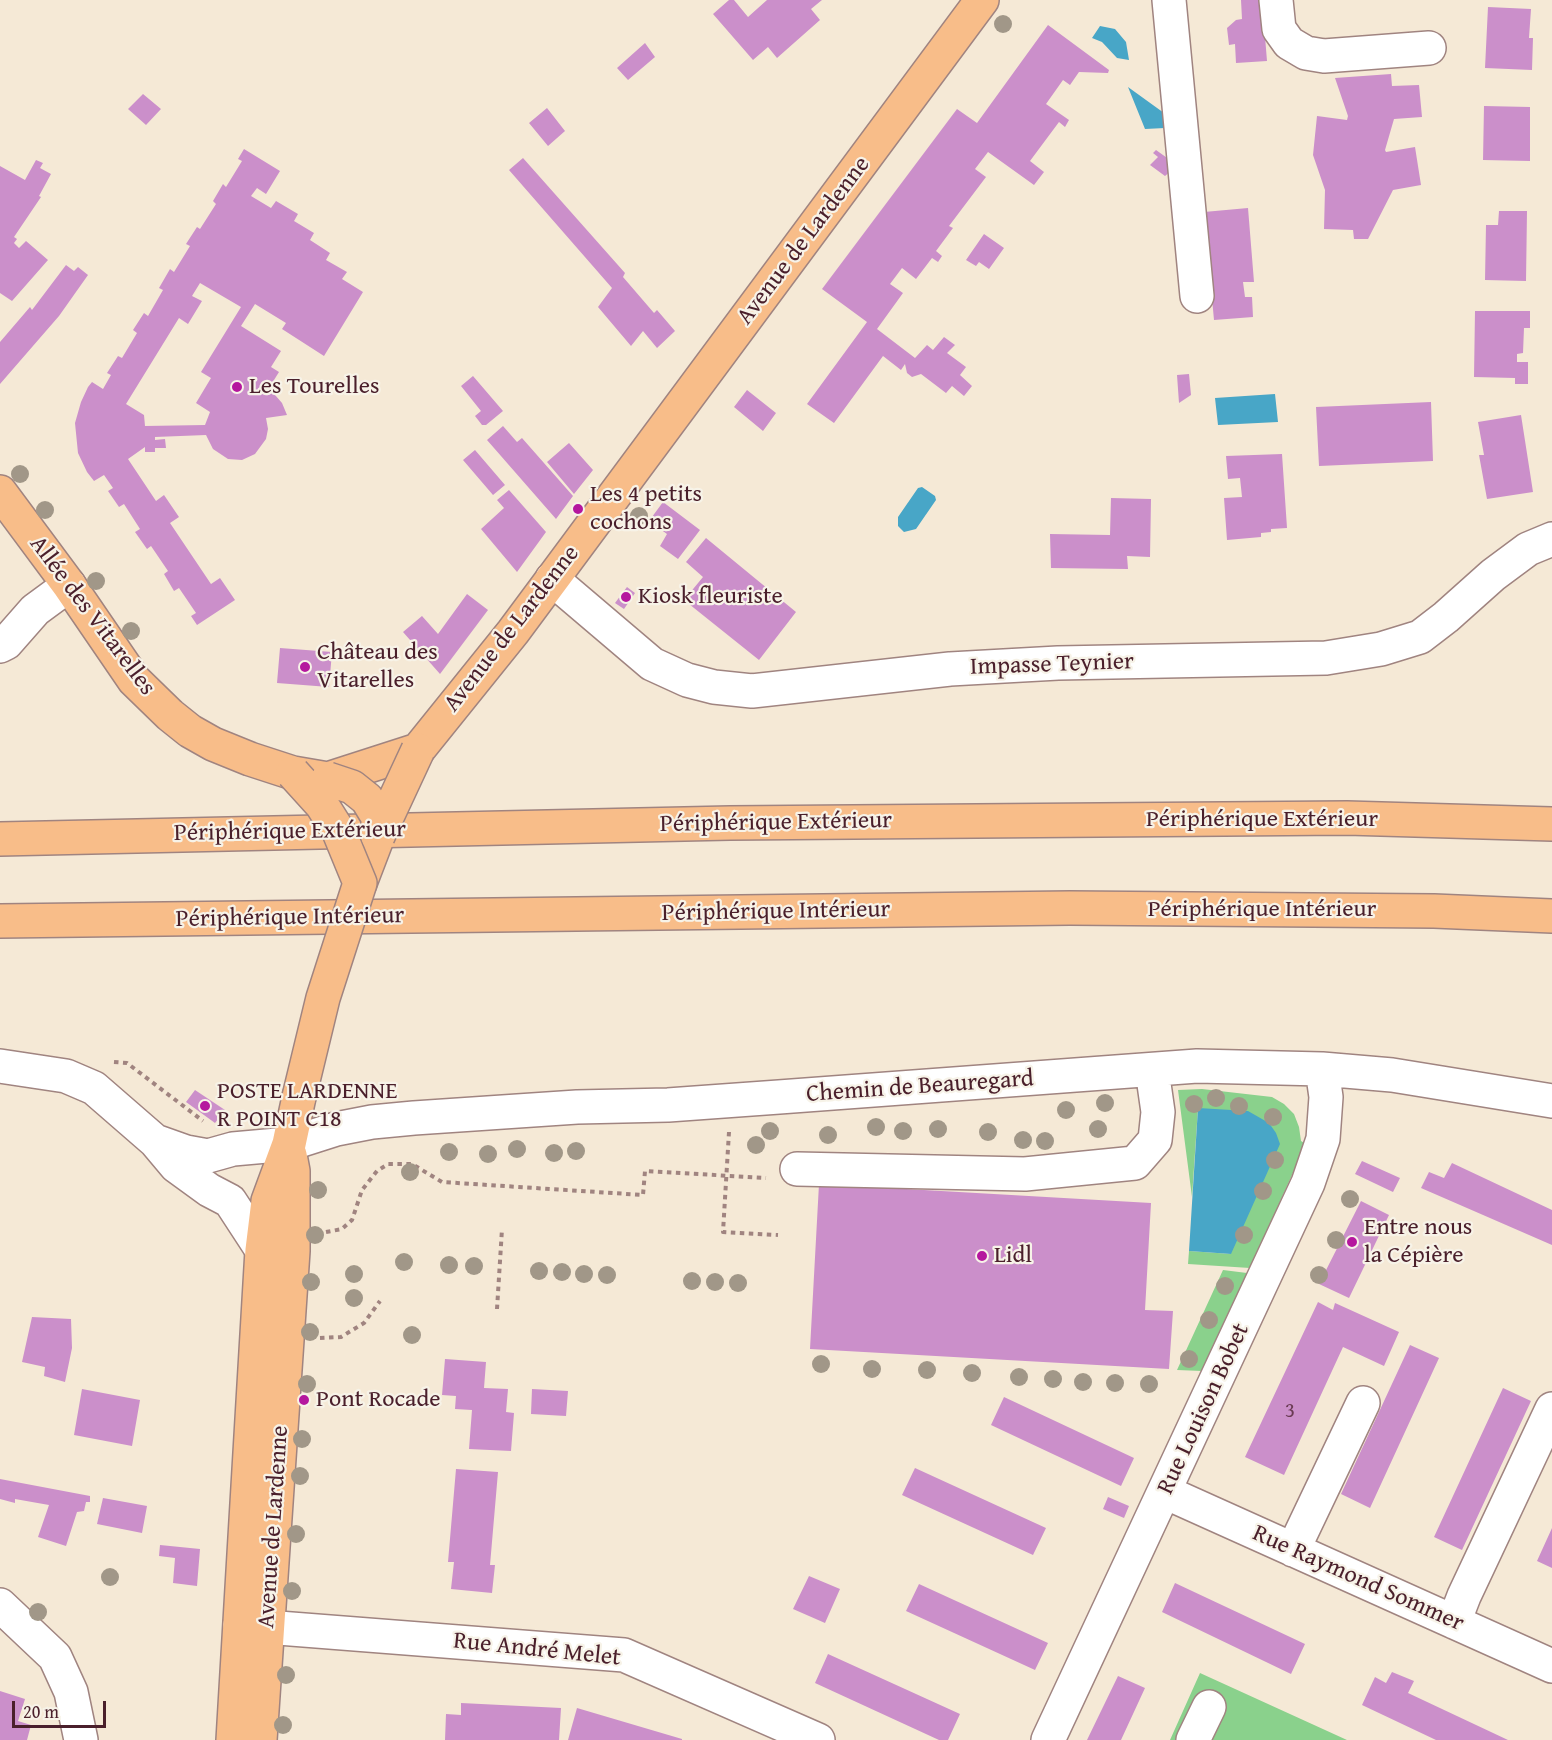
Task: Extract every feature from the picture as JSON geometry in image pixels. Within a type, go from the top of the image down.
[{"type":"main road","name":"Avenue de Lardenne","points":[[260,1740],[254,1626],[277,1251],[298,1096],[323,999],[360,883],[378,836],[418,750],[552,579],[982,0]]},
{"type":"main road","name":"Allée des Vitarelles","points":[[0,492],[69,585],[134,680],[190,731],[207,741],[250,759],[293,773],[328,779],[418,750]]},
{"type":"main road","name":"Allée des Vitarelles","points":[[293,773],[322,805],[339,832],[360,883]]},
{"type":"main road","points":[[328,779],[352,787],[367,799],[378,817],[378,836]]},
{"type":"main road","name":"Périphérique Extérieur","points":[[0,839],[742,823],[1347,818],[1552,824]]},
{"type":"main road","name":"Périphérique Intérieur","points":[[0,921],[1070,908],[1434,911],[1552,916]]},
{"type":"main road","name":"Avenue de Lardenne","points":[[233,1740],[254,1626],[286,1340],[277,1251],[268,1201],[291,1158]]},
{"type":"street","points":[[1169,0],[1197,296]]},
{"type":"street","points":[[1276,0],[1279,29],[1290,43],[1306,53],[1324,56],[1429,48]]},
{"type":"street","name":"Impasse Teynier","points":[[552,579],[652,664],[687,680],[714,687],[752,691],[950,669],[1058,663],[1326,658],[1381,650],[1420,637],[1501,568],[1528,549],[1552,539]]},
{"type":"street","points":[[0,646],[6,643],[35,610],[69,585]]},
{"type":"street","points":[[0,1066],[66,1076],[94,1088],[155,1141],[176,1166],[209,1190],[230,1201],[251,1207],[268,1201]]},
{"type":"street","name":"Chemin de Beauregard","points":[[155,1141],[186,1152],[208,1156],[233,1149],[291,1158],[336,1129],[372,1122],[577,1107],[668,1105],[1197,1066],[1322,1069],[1392,1075],[1552,1101]]},
{"type":"street","name":"Rue Louison Bobet","points":[[1048,1740],[1308,1183],[1323,1139],[1326,1096],[1322,1069]]},
{"type":"street","points":[[785,1174],[1025,1174],[1135,1163],[1155,1140],[1158,1112],[1152,1070]]},
{"type":"street","points":[[230,1201],[277,1251]]},
{"type":"street","points":[[1293,1550],[1362,1403]]},
{"type":"street","points":[[1454,1622],[1552,1408]]},
{"type":"street","name":"Rue Raymond Sommer","points":[[1165,1492],[1552,1666]]},
{"type":"street","points":[[6,1618],[55,1657],[71,1692],[81,1740]]},
{"type":"street","name":"Rue André Melet","points":[[254,1626],[624,1655],[818,1740]]},
{"type":"street","points":[[1193,1740],[1209,1707]]},
{"type":"path","points":[[731,1100],[723,1232],[778,1235]]},
{"type":"path","points":[[326,1233],[342,1229],[352,1220],[362,1190],[377,1171],[388,1164],[412,1164],[442,1182],[643,1195],[645,1171],[726,1176],[785,1174]]},
{"type":"path","points":[[497,1309],[502,1229]]},
{"type":"path","points":[[286,1340],[341,1337],[364,1323],[380,1302]]},
{"type":"green space","points":[[1202,1089],[1272,1097],[1294,1114],[1301,1141],[1306,1144],[1250,1268],[1188,1264],[1189,1251],[1231,1254],[1198,1108],[1192,1197],[1178,1090]]},
{"type":"green space","points":[[1223,1270],[1247,1273],[1202,1371],[1177,1370]]},
{"type":"green space","points":[[1200,1673],[1347,1740],[1170,1740]]},
{"type":"water","points":[[1100,26],[1115,29],[1126,42],[1129,60],[1117,58],[1102,42],[1092,38]]},
{"type":"water","points":[[1128,87],[1164,113],[1165,128],[1145,129]]},
{"type":"water","points":[[1275,394],[1278,422],[1218,425],[1215,398]]},
{"type":"water","points":[[922,487],[935,496],[936,500],[916,529],[904,532],[898,526],[898,517],[918,488]]},
{"type":"water","points":[[1198,1108],[1248,1111],[1269,1123],[1280,1144],[1231,1254],[1189,1251]]},
{"type":"building","points":[[729,0],[734,0],[748,17],[767,0],[822,0],[811,9],[820,20],[777,58],[768,47],[753,60],[713,14]]},
{"type":"building","points":[[1241,0],[1262,0],[1267,61],[1236,63],[1235,44],[1229,45],[1227,28],[1236,20],[1242,19]]},
{"type":"building","points":[[1488,7],[1531,9],[1529,38],[1533,38],[1532,70],[1485,68]]},
{"type":"building","points":[[1048,25],[1109,70],[1108,73],[1079,72],[1070,85],[1063,80],[1046,104],[1069,120],[1065,127],[1059,122],[1030,161],[1044,172],[1034,185],[988,152],[975,169],[986,177],[949,226],[953,228],[936,251],[942,256],[938,262],[932,258],[916,279],[902,268],[890,284],[903,293],[877,329],[915,358],[927,345],[933,350],[944,337],[955,345],[947,353],[966,367],[960,375],[972,386],[964,396],[952,386],[946,393],[921,374],[912,377],[907,373],[905,364],[901,370],[883,356],[834,423],[807,404],[867,322],[822,289],[957,109],[977,123]]},
{"type":"building","points":[[645,43],[655,57],[628,80],[617,68]]},
{"type":"building","points":[[1391,74],[1392,86],[1419,85],[1422,117],[1394,119],[1385,150],[1386,152],[1415,147],[1421,185],[1393,190],[1368,239],[1354,239],[1353,230],[1324,229],[1325,190],[1313,155],[1317,116],[1347,120],[1348,116],[1335,78]]},
{"type":"building","points":[[143,94],[161,109],[146,125],[128,109]]},
{"type":"building","points":[[1484,106],[1530,107],[1530,161],[1483,160]]},
{"type":"building","points":[[547,108],[565,131],[548,146],[529,123]]},
{"type":"building","name":"Les Tourelles","points":[[244,149],[280,171],[266,194],[257,188],[251,196],[271,208],[276,201],[298,214],[294,221],[314,233],[310,240],[330,253],[326,260],[347,272],[342,279],[363,292],[324,356],[282,329],[286,323],[255,304],[241,326],[281,351],[271,367],[279,372],[269,388],[282,403],[287,415],[266,418],[268,429],[266,439],[255,454],[242,460],[228,459],[213,449],[206,435],[155,437],[155,440],[165,439],[166,448],[155,448],[155,452],[145,452],[145,447],[128,459],[156,501],[164,495],[179,517],[170,523],[211,584],[220,578],[235,600],[197,625],[191,616],[196,613],[179,588],[174,591],[164,574],[168,571],[151,546],[147,549],[135,532],[140,529],[124,504],[119,507],[108,491],[113,488],[104,475],[94,481],[87,472],[78,453],[75,423],[88,387],[92,382],[103,389],[111,375],[107,373],[118,356],[122,358],[137,333],[133,330],[144,313],[148,316],[163,290],[159,288],[170,269],[174,272],[190,246],[186,244],[197,227],[200,229],[216,204],[213,201],[223,184],[226,187],[242,161],[238,159]],"holes":[[[200,283],[241,307],[201,372],[211,378],[196,403],[210,412],[205,425],[145,426],[144,415],[126,404],[179,318],[188,324],[202,301],[192,296]]]},
{"type":"building","points":[[1156,150],[1170,160],[1172,170],[1165,176],[1150,165],[1158,157],[1153,153]]},
{"type":"building","points":[[523,158],[625,273],[623,277],[654,313],[657,310],[675,331],[657,348],[643,331],[631,346],[598,307],[612,288],[509,170]]},
{"type":"building","points":[[36,160],[43,163],[40,168],[51,174],[39,196],[41,197],[14,237],[17,239],[14,243],[19,248],[26,241],[48,260],[12,301],[0,293],[0,166],[25,180]]},
{"type":"building","points":[[1248,208],[1254,282],[1243,282],[1245,297],[1252,297],[1253,317],[1214,320],[1204,212]]},
{"type":"building","points":[[1499,211],[1527,211],[1526,281],[1485,280],[1486,225],[1498,225]]},
{"type":"building","points":[[984,234],[1004,248],[989,269],[979,262],[976,266],[966,260]]},
{"type":"building","points":[[66,265],[74,271],[78,267],[88,275],[59,316],[0,384],[0,342],[30,307],[32,310]]},
{"type":"building","points":[[1475,311],[1530,311],[1530,328],[1524,328],[1523,353],[1517,354],[1517,362],[1528,362],[1528,384],[1515,384],[1515,378],[1474,377]]},
{"type":"building","points":[[1189,374],[1191,395],[1179,403],[1177,375]]},
{"type":"building","points":[[473,376],[503,411],[486,425],[482,425],[475,416],[481,411],[461,386]]},
{"type":"building","points":[[747,390],[776,413],[763,431],[734,407]]},
{"type":"building","points":[[1431,402],[1433,461],[1319,466],[1316,407]]},
{"type":"building","points":[[1521,415],[1533,492],[1487,499],[1479,455],[1484,455],[1478,422]]},
{"type":"building","points":[[503,426],[517,442],[522,438],[573,496],[556,519],[487,440]]},
{"type":"building","points":[[569,443],[593,470],[574,494],[547,462]]},
{"type":"building","points":[[475,450],[505,485],[493,495],[463,460]]},
{"type":"building","points":[[1282,454],[1287,528],[1271,529],[1271,532],[1261,533],[1261,537],[1227,540],[1224,498],[1242,497],[1240,478],[1228,479],[1226,456]]},
{"type":"building","points":[[509,490],[546,532],[517,572],[481,529],[504,508],[497,500]]},
{"type":"building","points":[[1111,498],[1151,499],[1150,557],[1127,556],[1128,569],[1051,568],[1050,534],[1110,535]]},
{"type":"building","points":[[663,502],[700,530],[678,559],[660,546],[667,534],[649,521]]},
{"type":"building","points":[[706,538],[796,612],[759,660],[684,600],[703,577],[686,562]]},
{"type":"building","name":"Kiosk fleuriste","points":[[627,587],[635,593],[624,609],[615,603]]},
{"type":"building","points":[[467,594],[488,610],[440,674],[403,632],[422,616],[438,634]]},
{"type":"building","name":"Château des Vitarelles","points":[[280,648],[332,652],[329,687],[277,683]]},
{"type":"building","name":"POSTE LARDENNE R POINT C18","points":[[195,1090],[225,1110],[215,1123],[186,1102]]},
{"type":"building","points":[[1362,1161],[1400,1178],[1393,1192],[1355,1174]]},
{"type":"building","points":[[1452,1163],[1552,1210],[1552,1245],[1421,1188],[1429,1172],[1444,1178]]},
{"type":"building","name":"Lidl","points":[[819,1184],[1151,1203],[1145,1310],[1173,1311],[1169,1369],[810,1349]]},
{"type":"building","points":[[1361,1201],[1389,1215],[1349,1298],[1319,1284]]},
{"type":"building","points":[[1318,1302],[1333,1310],[1335,1303],[1399,1332],[1384,1366],[1343,1347],[1284,1475],[1245,1457]]},
{"type":"building","points":[[32,1317],[71,1319],[72,1348],[65,1382],[44,1376],[45,1367],[22,1362]]},
{"type":"building","points":[[1410,1345],[1439,1358],[1370,1508],[1341,1494]]},
{"type":"building","points":[[445,1359],[486,1362],[484,1388],[508,1389],[506,1412],[514,1413],[511,1451],[469,1449],[472,1410],[455,1409],[456,1396],[442,1395]]},
{"type":"building","points":[[1503,1388],[1531,1401],[1462,1550],[1434,1537]]},
{"type":"building","points":[[82,1389],[140,1400],[132,1446],[74,1435]]},
{"type":"building","points":[[532,1389],[568,1391],[566,1416],[531,1414]]},
{"type":"building","points":[[1004,1397],[1134,1458],[1121,1486],[991,1425]]},
{"type":"building","points":[[915,1468],[1046,1528],[1033,1555],[902,1495]]},
{"type":"building","points":[[456,1469],[498,1472],[490,1565],[495,1565],[492,1593],[451,1589],[454,1562],[448,1562]]},
{"type":"building","points":[[0,1479],[90,1496],[90,1502],[86,1502],[84,1511],[77,1512],[66,1546],[38,1537],[49,1505],[15,1499],[15,1503],[0,1499]]},
{"type":"building","points":[[1108,1497],[1129,1506],[1124,1518],[1103,1509]]},
{"type":"building","points":[[103,1498],[147,1506],[142,1533],[97,1524]]},
{"type":"building","points":[[1552,1528],[1552,1568],[1537,1561]]},
{"type":"building","points":[[160,1545],[200,1549],[197,1586],[173,1583],[175,1558],[159,1556]]},
{"type":"building","points":[[809,1576],[840,1589],[825,1623],[793,1609]]},
{"type":"building","points":[[1175,1583],[1305,1644],[1291,1674],[1162,1612]]},
{"type":"building","points":[[919,1584],[1048,1643],[1035,1670],[906,1611]]},
{"type":"building","points":[[828,1654],[960,1714],[948,1740],[939,1740],[815,1683]]},
{"type":"building","points":[[1392,1672],[1414,1681],[1408,1693],[1508,1740],[1436,1740],[1362,1705],[1375,1677],[1386,1683]]},
{"type":"building","points":[[1118,1676],[1145,1688],[1121,1740],[1087,1740]]},
{"type":"building","points":[[0,1691],[25,1699],[18,1721],[31,1725],[27,1740],[0,1740]]},
{"type":"building","points":[[461,1703],[561,1708],[559,1740],[445,1740],[446,1714],[461,1715]]},
{"type":"building","points":[[577,1708],[682,1739],[682,1740],[568,1740]]},
{"type":"place","name":"Les Tourelles","points":[[237,387]]},
{"type":"place","name":"Les 4 petits cochons","points":[[578,509]]},
{"type":"place","name":"Kiosk fleuriste","points":[[626,597]]},
{"type":"place","name":"Château des Vitarelles","points":[[305,667]]},
{"type":"place","name":"POSTE LARDENNE R POINT C18","points":[[205,1106]]},
{"type":"place","name":"Entre nous la Cépière","points":[[1352,1242]]},
{"type":"place","name":"Lidl","points":[[982,1256]]},
{"type":"place","name":"Pont Rocade","points":[[304,1400]]}]
